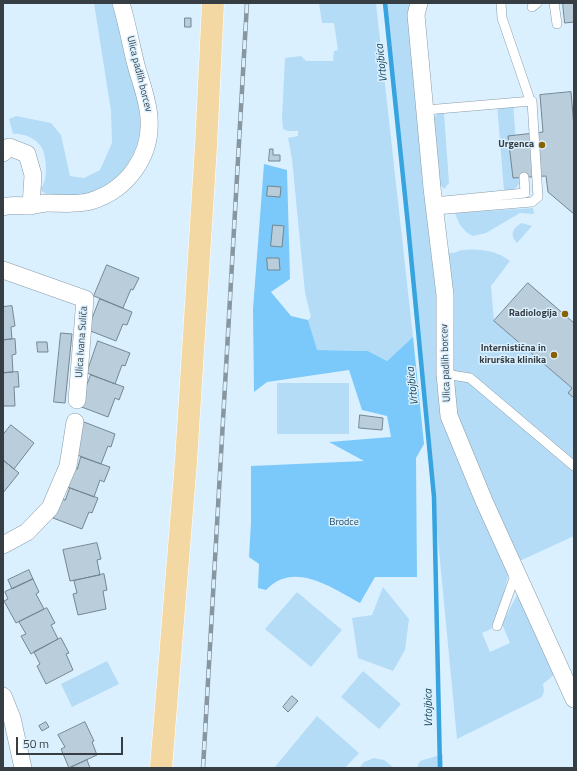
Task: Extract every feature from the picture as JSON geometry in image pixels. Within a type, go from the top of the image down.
[{"type":"main road","points":[[161,768],[186,461],[206,146],[213,3]]},
{"type":"street","name":"Ulica padlih borcev","points":[[420,3],[416,15],[444,295],[445,374],[449,416],[484,501],[574,699]]},
{"type":"street","name":"Ulica padlih borcev","points":[[3,206],[31,206],[47,203],[89,202],[107,195],[126,182],[139,164],[148,143],[149,119],[146,98],[136,66],[121,4]]},
{"type":"street","points":[[3,153],[9,147],[27,154],[34,175],[31,206]]},
{"type":"street","name":"Ulica Ivana Suliča","points":[[3,270],[85,299],[77,400]]},
{"type":"street","points":[[3,545],[27,532],[50,508],[68,466],[75,422]]},
{"type":"street","points":[[3,696],[12,718],[10,739],[23,768]]},
{"type":"lane","points":[[501,3],[502,18],[529,97]]},
{"type":"lane","points":[[554,3],[557,24]]},
{"type":"lane","points":[[426,110],[532,101],[538,196],[532,202],[435,206]]},
{"type":"lane","points":[[435,206],[525,193],[524,177]]},
{"type":"lane","points":[[445,374],[470,378],[574,466]]},
{"type":"lane","points":[[497,626],[516,572]]},
{"type":"shaded area","points":[[94,3],[114,3],[138,102],[140,130],[138,140],[131,159],[125,168],[102,189],[83,195],[65,197],[46,194],[39,189],[43,186],[46,177],[42,148],[36,141],[29,137],[21,134],[13,134],[9,119],[16,116],[51,123],[61,135],[70,176],[84,178],[100,170],[112,143],[111,111]]},
{"type":"shaded area","points":[[319,3],[376,3],[413,337],[387,361],[368,351],[316,350],[308,320],[311,317],[305,293],[292,159],[288,138],[298,136],[298,131],[288,131],[283,129],[282,118],[285,58],[301,56],[306,61],[333,61],[334,51],[338,50],[334,23],[322,23]]},
{"type":"shaded area","points":[[385,3],[419,3],[442,251],[454,253],[469,249],[482,250],[500,255],[510,261],[491,286],[494,321],[572,388],[568,393],[574,398],[574,536],[513,564],[511,562],[500,610],[491,629],[482,633],[490,652],[510,643],[502,624],[519,591],[555,674],[543,684],[544,691],[542,697],[457,739],[408,225]]},
{"type":"shaded area","points":[[513,102],[519,184],[514,190],[504,191],[497,104]]},
{"type":"shaded area","points":[[444,113],[449,183],[444,189],[440,185],[434,118],[437,114]]},
{"type":"shaded area","points":[[533,208],[534,214],[520,213],[486,233],[473,236],[466,232],[461,226],[455,213]]},
{"type":"shaded area","points":[[522,223],[532,226],[517,243],[513,237],[513,232],[516,227]]},
{"type":"shaded area","points":[[277,383],[349,383],[349,434],[277,434]]},
{"type":"shaded area","points":[[383,587],[409,619],[405,650],[393,671],[358,658],[352,618],[372,615]]},
{"type":"shaded area","points":[[297,592],[342,630],[311,667],[265,629]]},
{"type":"shaded area","points":[[107,661],[119,684],[72,707],[61,684]]},
{"type":"shaded area","points":[[363,671],[401,704],[379,729],[341,697]]},
{"type":"shaded area","points":[[317,716],[359,753],[345,768],[274,768]]},
{"type":"shaded area","points":[[443,754],[443,768],[417,768],[420,761]]},
{"type":"shaded area","points":[[374,758],[384,760],[394,768],[359,768],[364,762]]},
{"type":"green space","name":"Brodce","points":[[264,164],[287,170],[290,279],[271,292],[291,316],[308,320],[317,350],[368,351],[387,361],[413,337],[424,444],[416,458],[417,577],[375,577],[360,603],[325,584],[301,577],[289,577],[277,581],[266,590],[258,588],[259,564],[249,557],[251,522],[251,466],[364,461],[329,442],[391,437],[387,416],[362,410],[349,370],[267,382],[254,392],[253,309]]},
{"type":"building","points":[[563,3],[574,3],[574,22],[565,23]]},
{"type":"building","points":[[185,18],[191,18],[191,27],[185,27]]},
{"type":"building","name":"Urgenca","points":[[571,92],[574,127],[574,214],[548,192],[546,176],[513,178],[508,136],[543,132],[540,95]]},
{"type":"building","points":[[270,149],[273,149],[273,155],[280,155],[280,161],[269,161]]},
{"type":"building","points":[[268,186],[281,187],[280,197],[267,196]]},
{"type":"building","points":[[273,225],[284,226],[282,247],[271,246]]},
{"type":"building","points":[[267,258],[279,258],[280,270],[268,270]]},
{"type":"building","points":[[107,265],[139,278],[133,290],[131,289],[123,308],[94,296]]},
{"type":"building","name":"Internistična in kirurška klinika","points":[[528,283],[574,323],[574,398],[568,393],[572,388],[494,321]]},
{"type":"building","points":[[100,299],[132,312],[127,325],[123,324],[116,341],[88,330]]},
{"type":"building","points":[[12,306],[15,326],[11,327],[12,339],[3,340],[3,307]]},
{"type":"building","points":[[61,333],[72,334],[65,403],[54,402]]},
{"type":"building","points":[[15,339],[16,354],[12,355],[13,372],[3,373],[3,340]]},
{"type":"building","points":[[98,341],[130,353],[125,366],[122,365],[115,384],[87,373]]},
{"type":"building","points":[[37,342],[47,342],[48,352],[38,352]]},
{"type":"building","points":[[18,372],[19,387],[14,387],[15,406],[3,406],[3,373]]},
{"type":"building","points":[[91,375],[124,387],[119,400],[115,398],[108,417],[79,406]]},
{"type":"building","points":[[360,415],[383,418],[382,430],[359,428]]},
{"type":"building","points":[[84,422],[115,434],[111,447],[108,446],[101,464],[72,453]]},
{"type":"building","points":[[11,425],[34,443],[14,469],[3,460],[3,435]]},
{"type":"building","points":[[81,457],[110,467],[104,482],[100,480],[94,497],[65,486],[72,468],[77,469]]},
{"type":"building","points":[[3,460],[19,473],[3,493]]},
{"type":"building","points":[[70,488],[98,498],[92,513],[89,512],[82,529],[53,518],[61,498],[65,500]]},
{"type":"building","points":[[97,543],[101,559],[97,560],[100,575],[70,581],[63,550]]},
{"type":"building","points":[[29,570],[33,579],[12,589],[8,580]]},
{"type":"building","points":[[104,574],[107,590],[103,591],[106,609],[78,615],[73,594],[77,593],[74,581]]},
{"type":"building","points":[[33,579],[39,592],[36,594],[44,609],[16,623],[4,601],[8,599],[5,592]]},
{"type":"building","points":[[47,608],[55,623],[51,625],[58,639],[31,654],[21,636],[26,634],[19,622]]},
{"type":"building","points":[[61,638],[69,653],[66,654],[73,670],[46,684],[37,666],[40,664],[34,652]]},
{"type":"building","points":[[292,696],[298,701],[288,712],[283,707]]},
{"type":"building","points":[[46,722],[49,727],[42,731],[39,726]]},
{"type":"building","points":[[85,722],[94,741],[92,742],[97,755],[69,768],[61,749],[65,747],[58,735]]},
{"type":"building","points":[[87,760],[90,768],[69,768]]},
{"type":"waterway","name":"Vrtojbica","points":[[385,3],[434,497],[440,768]]},
{"type":"railway","points":[[203,768],[247,3]]},
{"type":"place","name":"Urgenca","points":[[542,145]]},
{"type":"place","name":"Radiologija","points":[[565,314]]},
{"type":"place","name":"Internistična in kirurška klinika","points":[[554,355]]}]
